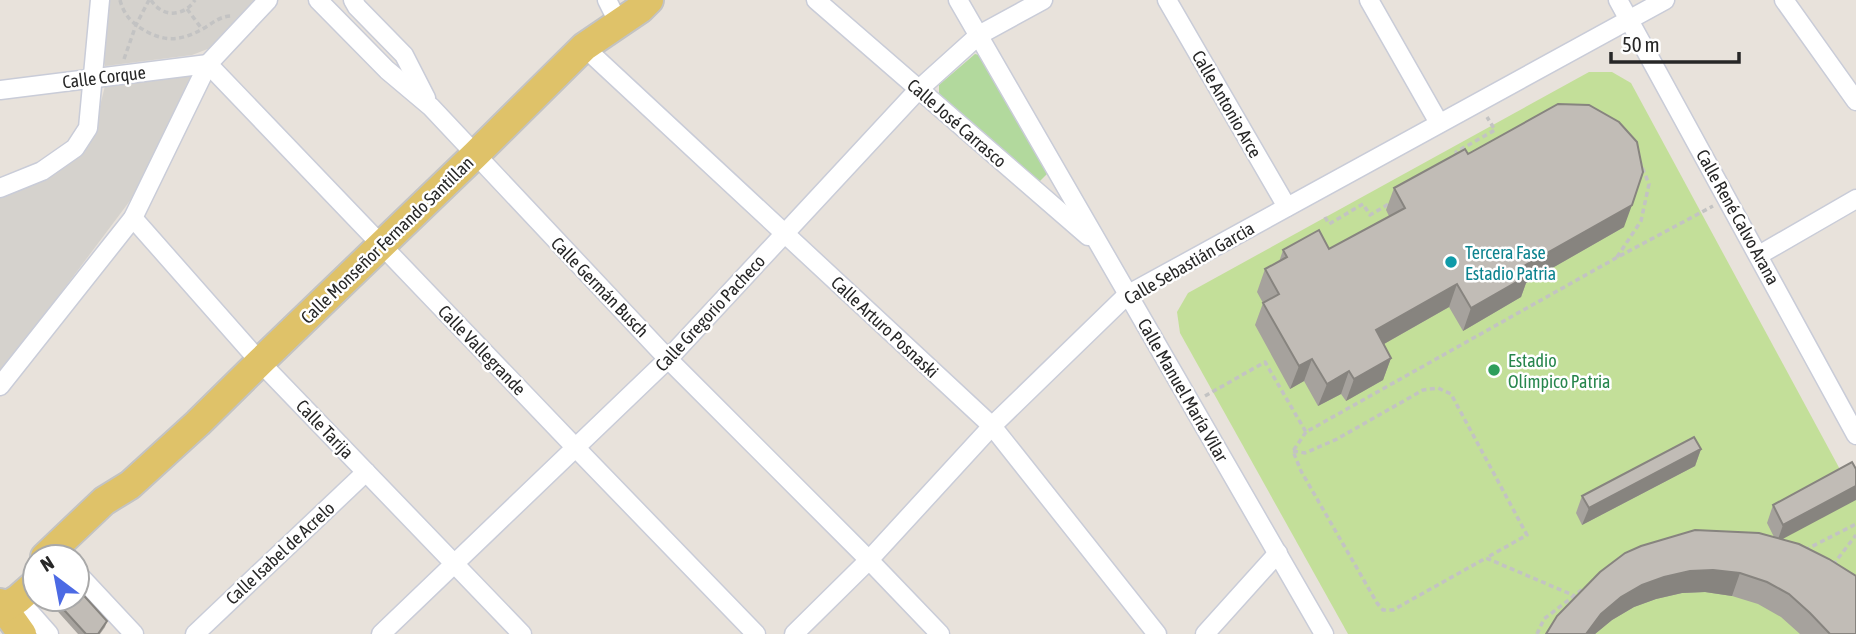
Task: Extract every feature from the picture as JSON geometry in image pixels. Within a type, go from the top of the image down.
[{"type":"main road","name":"Calle Monseñor Fernando Santillan","points":[[60,543],[104,501],[130,485],[198,423],[475,155],[584,47],[613,12],[640,9],[649,0]]},
{"type":"main road","name":"Calle Monseñor Fernando Santillan","points":[[78,543],[116,506],[130,485]]},
{"type":"main road","points":[[16,593],[22,634]]},
{"type":"street","points":[[0,188],[43,171],[75,148],[88,128],[100,0]]},
{"type":"street","points":[[0,386],[133,218],[208,64],[268,0]]},
{"type":"street","name":"Calle Germán Busch","points":[[318,0],[387,70],[431,107],[668,359],[940,634]]},
{"type":"street","points":[[353,0],[404,55],[431,107]]},
{"type":"street","name":"Calle José Carrasco","points":[[816,0],[1098,245]]},
{"type":"street","name":"Calle Manuel María Vilar","points":[[958,0],[1324,634]]},
{"type":"street","name":"Calle Gregorio Pacheco","points":[[381,634],[668,359],[918,90],[979,35],[1043,0]]},
{"type":"street","name":"Calle Antonio Arce","points":[[1167,0],[1287,207]]},
{"type":"street","points":[[1369,0],[1439,123]]},
{"type":"street","name":"Calle René Calvo Arana","points":[[1618,0],[1856,435]]},
{"type":"street","name":"Calle Sebastián Garcia","points":[[794,634],[869,560],[992,426],[1127,295],[1664,0]]},
{"type":"street","points":[[1784,0],[1856,101]]},
{"type":"street","name":"Calle Arturo Posnaski","points":[[584,47],[992,426],[1157,634]]},
{"type":"street","name":"Calle Corque","points":[[0,90],[208,64]]},
{"type":"street","name":"Calle Vallegrande","points":[[208,64],[756,634]]},
{"type":"street","points":[[1759,255],[1856,199]]},
{"type":"street","name":"Calle Tarija","points":[[133,218],[260,362],[522,634]]},
{"type":"street","name":"Calle Isabel de Acrelo","points":[[195,634],[366,472]]},
{"type":"street","points":[[1205,634],[1278,553]]},
{"type":"street","points":[[91,588],[134,634]]},
{"type":"street","points":[[16,593],[49,634]]},
{"type":"path","points":[[120,0],[130,20],[159,38],[190,36],[227,15],[236,17],[244,25]]},
{"type":"path","points":[[118,75],[136,25],[150,0],[166,12],[181,12],[195,0]]},
{"type":"path","points":[[187,9],[202,29]]},
{"type":"path","points":[[1462,162],[1456,152],[1494,130],[1479,101]]},
{"type":"path","points":[[1616,258],[1641,222],[1649,184],[1638,156]]},
{"type":"path","points":[[1293,451],[1306,432],[1728,198]]},
{"type":"path","points":[[1325,217],[1329,223],[1363,204],[1370,215],[1393,201]]},
{"type":"path","points":[[1192,404],[1265,362],[1306,432]]},
{"type":"path","points":[[1438,388],[1451,394],[1527,535],[1393,610],[1384,610],[1377,603],[1301,471],[1293,451],[1305,453],[1337,439],[1423,390],[1438,388]]},
{"type":"path","points":[[1801,552],[1856,524]]},
{"type":"path","points":[[1828,572],[1856,535]]},
{"type":"path","points":[[1486,558],[1575,596]]},
{"type":"path","points":[[1537,634],[1544,620],[1585,588]]},
{"type":"green space","points":[[975,54],[983,56],[1048,173],[1039,182],[939,96],[939,85]]},
{"type":"green space","name":"Estadio Olímpico Patria","points":[[1589,72],[1612,72],[1631,83],[1856,499],[1856,634],[1348,634],[1180,333],[1177,312],[1188,293]]},
{"type":"shaded area","points":[[106,0],[256,0],[213,47],[192,55],[105,66],[102,56]]},
{"type":"shaded area","points":[[193,73],[135,194],[0,374],[0,198],[39,181],[93,134],[105,86]]},
{"type":"building","name":"Tercera Fase Estadio Patria","points":[[1558,104],[1589,105],[1619,122],[1637,142],[1643,172],[1632,205],[1524,266],[1529,275],[1471,308],[1457,284],[1376,330],[1391,358],[1354,379],[1349,371],[1327,384],[1312,359],[1299,366],[1263,303],[1279,294],[1265,269],[1287,257],[1283,250],[1319,230],[1329,249],[1405,208],[1394,188],[1465,149],[1468,154]]},
{"type":"building","points":[[1694,437],[1701,449],[1589,508],[1582,496]]},
{"type":"building","points":[[1852,462],[1856,469],[1856,486],[1783,525],[1773,505]]},
{"type":"building","points":[[1695,530],[1759,533],[1799,544],[1856,576],[1856,634],[1830,634],[1789,594],[1767,582],[1740,573],[1713,570],[1690,571],[1642,585],[1621,597],[1601,614],[1586,634],[1546,634],[1557,616],[1600,572],[1625,553]]},
{"type":"building","points":[[91,603],[107,621],[98,634],[86,634],[67,613],[91,613]]},
{"type":"place","name":"Tercera Fase Estadio Patria","points":[[1451,262]]},
{"type":"place","name":"Estadio Olímpico Patria","points":[[1494,370]]}]
